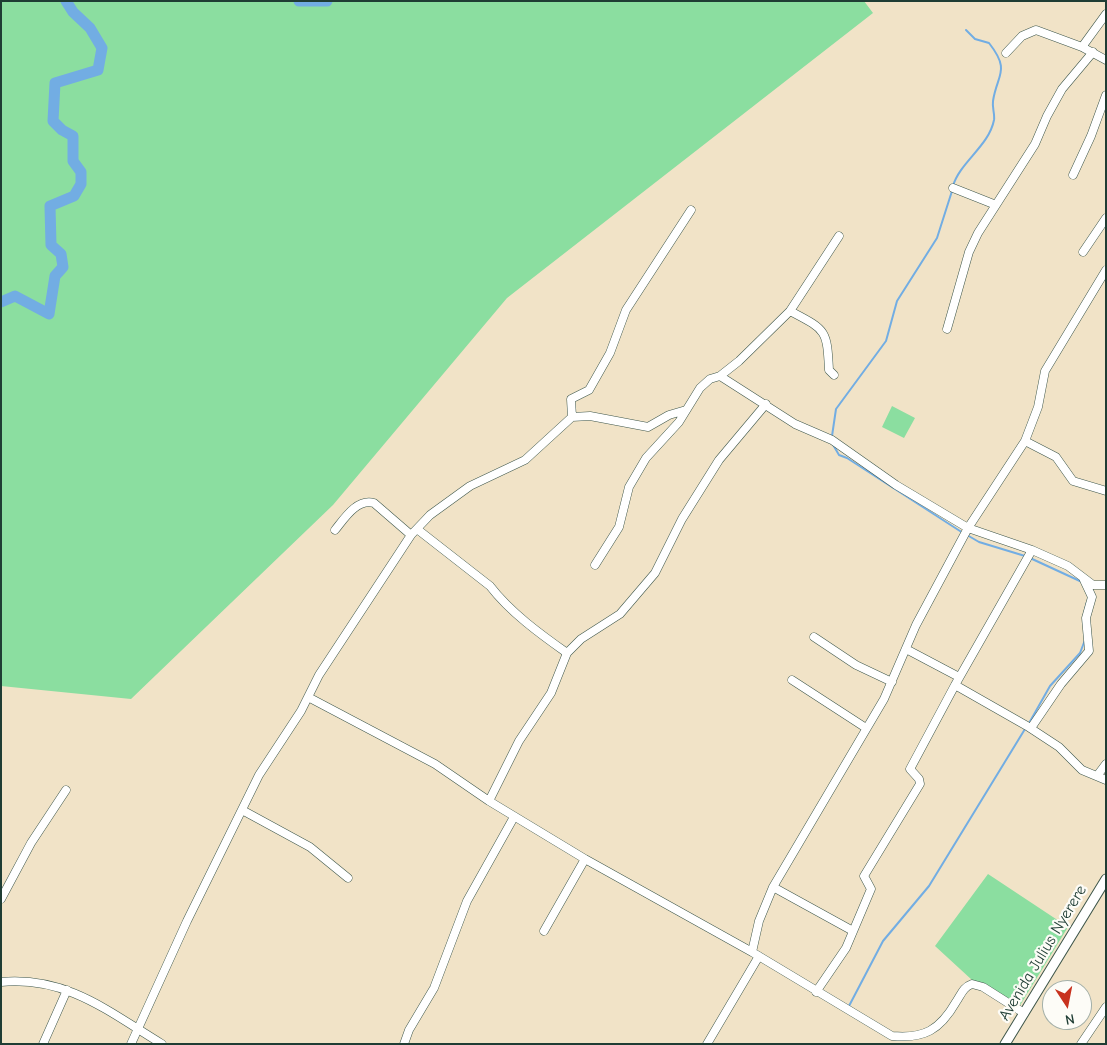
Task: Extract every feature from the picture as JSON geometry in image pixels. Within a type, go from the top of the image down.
[{"type":"street","points":[[1082,47],[1106,14]]},
{"type":"street","points":[[1006,53],[1022,36],[1032,30],[1041,31],[1082,47],[1106,60]]},
{"type":"street","points":[[947,329],[969,252],[978,233],[1035,144],[1047,116],[1062,89],[1092,52]]},
{"type":"street","points":[[1073,176],[1092,136],[1106,95]]},
{"type":"street","points":[[953,188],[996,206]]},
{"type":"street","points":[[572,417],[572,399],[589,390],[610,353],[626,310],[691,210]]},
{"type":"street","points":[[1082,252],[1106,218]]},
{"type":"street","points":[[595,565],[620,524],[629,487],[646,458],[679,422],[703,384],[712,377],[720,376],[740,361],[790,311],[839,236]]},
{"type":"street","points":[[707,1044],[755,954],[759,921],[773,887],[892,682],[916,625],[968,528],[1024,441],[1038,407],[1045,371],[1106,270]]},
{"type":"street","points":[[790,311],[822,329],[830,352],[829,370],[834,375]]},
{"type":"street","points":[[720,376],[804,428],[832,440],[896,485],[968,528],[1032,550],[1081,574],[1093,584],[1106,586]]},
{"type":"street","points":[[489,801],[519,741],[551,692],[567,653],[581,639],[620,614],[655,573],[682,519],[719,460],[766,404]]},
{"type":"street","points":[[131,1044],[187,921],[259,775],[308,697],[318,675],[414,532],[430,515],[478,481],[518,465],[525,460],[572,417],[590,416],[648,427],[669,415],[686,410]]},
{"type":"street","points":[[1024,441],[1056,456],[1073,481],[1106,491]]},
{"type":"street","points":[[335,530],[361,503],[368,501],[374,503],[490,586],[497,596],[541,635],[567,653]]},
{"type":"street","points":[[816,992],[846,948],[872,889],[864,876],[920,784],[919,779],[910,769],[954,685],[1032,550]]},
{"type":"street","points":[[1031,728],[1061,684],[1089,650],[1090,636],[1086,618],[1092,597],[1089,587],[1081,574]]},
{"type":"street","points":[[814,637],[856,666],[892,682]]},
{"type":"street","points":[[906,650],[934,666],[959,677]]},
{"type":"street","points":[[792,680],[866,728]]},
{"type":"street","points":[[954,685],[1031,728],[1059,747],[1082,770],[1106,780]]},
{"type":"street","points":[[308,697],[435,764],[489,801],[585,860],[755,954],[892,1036],[914,1037],[928,1033],[944,1021],[962,990],[972,984],[982,987],[1024,1013]]},
{"type":"street","points":[[1097,776],[1106,764]]},
{"type":"street","points":[[1,900],[31,843],[66,790]]},
{"type":"street","points":[[242,810],[310,847],[348,878]]},
{"type":"street","points":[[404,1044],[409,1030],[434,988],[466,901],[514,817]]},
{"type":"street","points":[[544,931],[585,860]]},
{"type":"street","name":"Avenida Julius Nyerere","points":[[1005,1044],[1106,879]]},
{"type":"street","points":[[773,887],[853,931]]},
{"type":"street","points":[[1,982],[40,982],[67,990],[162,1044]]},
{"type":"street","points":[[43,1044],[67,990]]},
{"type":"street","points":[[1081,1044],[1106,1007]]},
{"type":"green space","points":[[1,1],[864,1],[873,13],[507,298],[333,505],[131,699],[1,686]]},
{"type":"green space","points":[[892,406],[915,418],[904,438],[882,427]]},
{"type":"green space","points":[[988,874],[1068,927],[1019,1007],[972,980],[935,946]]},
{"type":"waterway","points":[[1,302],[15,296],[49,314],[55,276],[63,267],[61,254],[51,245],[50,206],[74,196],[81,184],[81,172],[73,161],[73,136],[62,130],[53,121],[55,83],[98,70],[102,48],[90,28],[73,12],[66,1]]},
{"type":"waterway","points":[[299,1],[327,1]]},
{"type":"waterway","points":[[953,186],[962,169],[981,146],[991,129],[994,120],[993,101],[1001,72],[996,52],[989,43],[975,39],[966,30]]},
{"type":"waterway","points":[[832,436],[836,409],[886,341],[897,301],[937,238],[952,191]]},
{"type":"waterway","points":[[832,443],[839,455],[847,458],[963,533]]},
{"type":"waterway","points":[[967,535],[979,542],[1025,556]]},
{"type":"waterway","points":[[1030,558],[1082,582]]},
{"type":"waterway","points":[[1083,618],[1087,602]]},
{"type":"waterway","points":[[1028,725],[1050,686],[1080,653],[1085,640]]},
{"type":"waterway","points":[[849,1006],[883,941],[929,886],[1025,729]]}]
